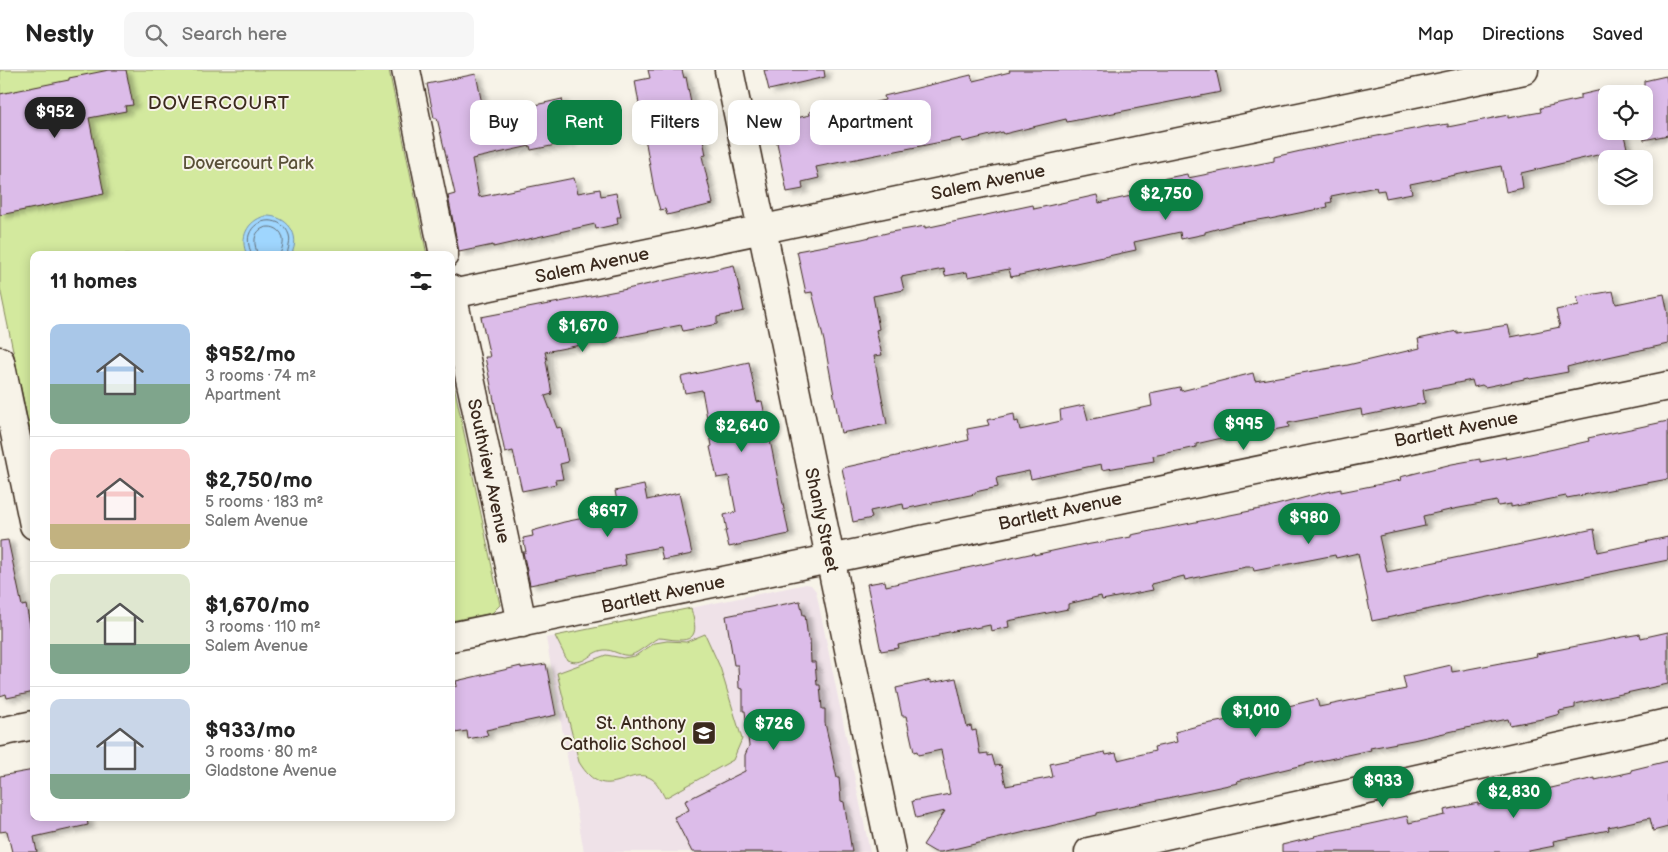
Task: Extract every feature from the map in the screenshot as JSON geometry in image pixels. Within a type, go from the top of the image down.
[{"type":"street","points":[[406,70],[443,251]]},
{"type":"street","name":"Shanly Street","points":[[728,70],[891,852]]},
{"type":"street","name":"Salem Avenue","points":[[455,290],[762,229],[1524,70]]},
{"type":"street","name":"Southview Avenue","points":[[455,305],[522,623]]},
{"type":"street","points":[[2,379],[30,507]]},
{"type":"street","name":"Bartlett Avenue","points":[[455,636],[1668,386]]},
{"type":"street","points":[[1089,852],[1668,722]]},
{"type":"street","points":[[0,732],[30,726]]},
{"type":"shaded area","name":"St. Anthony Catholic School","points":[[806,584],[811,585],[816,591],[870,852],[584,852],[546,638]]},
{"type":"green space","name":"Dovercourt Park","points":[[0,70],[389,70],[426,251],[30,251],[30,432],[0,288]]},
{"type":"green space","points":[[455,390],[500,605],[492,613],[455,620]]},
{"type":"green space","points":[[691,608],[695,630],[691,637],[678,640],[658,638],[631,655],[604,650],[594,653],[579,662],[573,662],[567,660],[555,636]]},
{"type":"green space","points":[[705,634],[720,667],[742,739],[733,760],[665,798],[652,779],[643,776],[635,776],[608,783],[599,782],[589,775],[579,762],[557,673],[606,655],[623,658],[635,656],[655,643],[667,641],[686,642]]},
{"type":"water","points":[[265,216],[273,217],[286,223],[295,240],[293,251],[246,251],[244,237],[246,231],[259,218]]},
{"type":"building","points":[[109,70],[126,70],[133,105],[125,106],[126,111],[89,118],[104,194],[0,215],[0,94]]},
{"type":"building","points":[[648,70],[682,70],[684,78],[686,77],[690,100],[638,100],[635,81],[650,78]]},
{"type":"building","points":[[764,70],[824,70],[825,77],[769,90]]},
{"type":"building","points":[[1009,70],[1216,70],[1221,92],[1067,122],[1066,119],[962,142],[961,138],[931,144],[931,100],[885,100],[884,96],[971,75],[973,81],[1010,72]]},
{"type":"building","points":[[476,74],[481,100],[470,100],[470,145],[537,145],[537,105],[547,102],[547,145],[556,145],[531,150],[530,146],[472,159],[479,197],[574,178],[578,193],[600,189],[601,196],[616,193],[621,217],[617,217],[618,224],[596,229],[595,224],[493,247],[493,245],[459,252],[448,196],[455,194],[437,118],[434,118],[427,84]]},
{"type":"building","points":[[1666,76],[1668,86],[1668,135],[1653,138],[1653,85],[1644,85],[1644,81]]},
{"type":"building","points":[[1598,91],[1598,140],[1625,140],[1627,148],[1598,150],[1598,155],[1521,173],[1523,188],[1506,192],[1501,166],[1410,184],[1412,193],[1386,198],[1384,190],[1377,191],[1376,187],[1331,196],[1332,202],[1327,203],[1328,207],[1235,224],[1205,232],[1205,234],[1181,239],[1180,232],[1134,242],[1136,250],[1011,277],[1009,269],[968,277],[967,272],[945,276],[944,269],[901,277],[904,290],[873,296],[879,329],[876,330],[882,355],[874,356],[887,424],[841,433],[824,341],[812,292],[806,293],[797,251],[891,232],[925,226],[925,228],[1033,205],[1034,209],[1097,195],[1099,203],[1131,196],[1130,192],[1148,188],[1147,182],[1187,174],[1188,178],[1274,161],[1274,157],[1305,150],[1429,126],[1448,124],[1448,127],[1508,115],[1508,118],[1541,112],[1540,108],[1580,99],[1580,95]]},
{"type":"building","points":[[810,115],[810,145],[926,145],[816,167],[819,178],[802,182],[803,189],[787,192],[777,145],[800,145],[800,117]]},
{"type":"building","points":[[646,145],[704,145],[706,155],[702,156],[713,204],[667,215],[665,209],[660,210],[654,189]]},
{"type":"building","points":[[734,265],[744,311],[717,317],[717,324],[683,331],[681,325],[545,352],[552,394],[545,396],[557,428],[561,427],[568,462],[560,464],[563,479],[555,480],[556,484],[522,491],[513,451],[505,453],[485,357],[490,357],[481,317],[627,289]]},
{"type":"building","points":[[1613,291],[1616,304],[1664,294],[1668,314],[1668,344],[1567,367],[1568,372],[1485,387],[1482,385],[1474,387],[1472,380],[1423,390],[1425,403],[1362,416],[1361,409],[1288,423],[1289,427],[1268,431],[1267,429],[1252,431],[1196,444],[1196,447],[1153,456],[1154,461],[1102,470],[1101,464],[1031,479],[1029,471],[996,478],[998,487],[975,492],[975,494],[904,509],[903,504],[870,511],[872,518],[853,522],[842,468],[969,440],[967,429],[989,425],[987,420],[1014,414],[1015,422],[1018,421],[1020,430],[1061,421],[1060,410],[1084,405],[1088,420],[1152,406],[1150,393],[1180,387],[1181,391],[1253,373],[1255,381],[1348,365],[1420,348],[1418,339],[1457,331],[1457,333],[1508,325],[1511,337],[1560,327],[1556,310],[1579,305],[1577,297]]},
{"type":"building","points":[[749,362],[757,402],[762,401],[789,534],[729,547],[724,515],[736,512],[729,476],[717,478],[710,447],[712,446],[702,390],[685,393],[681,377]]},
{"type":"building","points":[[1668,421],[1668,479],[1511,507],[1511,504],[1498,506],[1497,501],[1454,509],[1423,516],[1425,526],[1379,536],[1387,572],[1594,529],[1598,552],[1668,537],[1668,560],[1372,621],[1358,553],[1336,558],[1335,555],[1254,571],[1253,567],[1246,567],[1185,580],[1184,576],[1151,584],[1153,590],[1102,600],[1101,596],[1068,604],[1068,609],[1008,621],[1009,627],[991,631],[990,625],[974,627],[939,634],[939,636],[898,645],[899,648],[881,651],[867,584],[885,581],[886,586],[1034,553],[1034,555],[1085,544],[1131,537],[1131,535],[1265,508],[1322,493],[1341,489],[1341,492],[1401,480],[1400,477],[1452,464],[1480,459],[1480,462],[1506,457],[1506,459],[1589,441],[1588,438]]},
{"type":"building","points":[[644,485],[647,500],[679,493],[692,554],[663,560],[660,547],[624,554],[626,565],[530,585],[523,552],[526,552],[523,538],[533,536],[532,531],[564,522],[619,511],[615,491]]},
{"type":"building","points":[[8,540],[22,606],[26,605],[30,626],[30,693],[7,698],[6,694],[0,696],[0,541]]},
{"type":"building","points":[[800,601],[803,615],[805,615],[808,639],[810,639],[811,662],[815,662],[817,685],[820,685],[822,709],[825,709],[825,723],[837,778],[839,778],[841,801],[844,802],[852,852],[692,852],[674,817],[689,810],[685,801],[745,771],[745,755],[749,746],[745,711],[743,711],[743,689],[739,688],[738,665],[734,665],[726,616]]},
{"type":"building","points":[[1668,632],[1668,684],[1575,704],[1575,708],[1559,711],[1560,714],[1542,719],[1510,725],[1508,719],[1370,748],[1371,750],[1237,781],[1238,783],[1097,813],[1097,815],[941,852],[935,852],[923,845],[945,811],[916,818],[912,801],[950,794],[941,750],[918,755],[917,751],[914,752],[906,716],[902,716],[896,688],[931,680],[931,683],[956,678],[967,727],[971,726],[972,731],[976,730],[980,754],[988,753],[988,756],[992,755],[995,766],[1001,765],[1006,786],[1053,777],[1050,764],[1105,752],[1106,755],[1116,753],[1118,760],[1155,751],[1154,747],[1177,742],[1175,732],[1201,725],[1249,716],[1261,717],[1260,713],[1317,699],[1319,707],[1406,689],[1403,676],[1451,665],[1452,672],[1623,637],[1640,634],[1641,638]]},
{"type":"building","points":[[546,664],[556,715],[486,730],[488,735],[468,739],[467,731],[455,733],[456,681],[521,666],[521,668]]},
{"type":"building","points":[[1668,761],[1668,827],[1653,831],[1650,818],[1608,827],[1609,830],[1553,841],[1554,846],[1524,852],[1282,852],[1282,845],[1314,836],[1407,816],[1409,823],[1445,815],[1444,810],[1478,803],[1478,805],[1595,778],[1595,780],[1632,772],[1631,770]]},
{"type":"building","points":[[30,771],[30,821],[87,821],[88,825],[34,837],[37,852],[12,852],[7,831],[0,832],[0,776]]},
{"type":"place","name":"St. Anthony Catholic School","points":[[704,733]]},
{"type":"district","name":"DOVERCOURT","points":[[219,102]]}]
